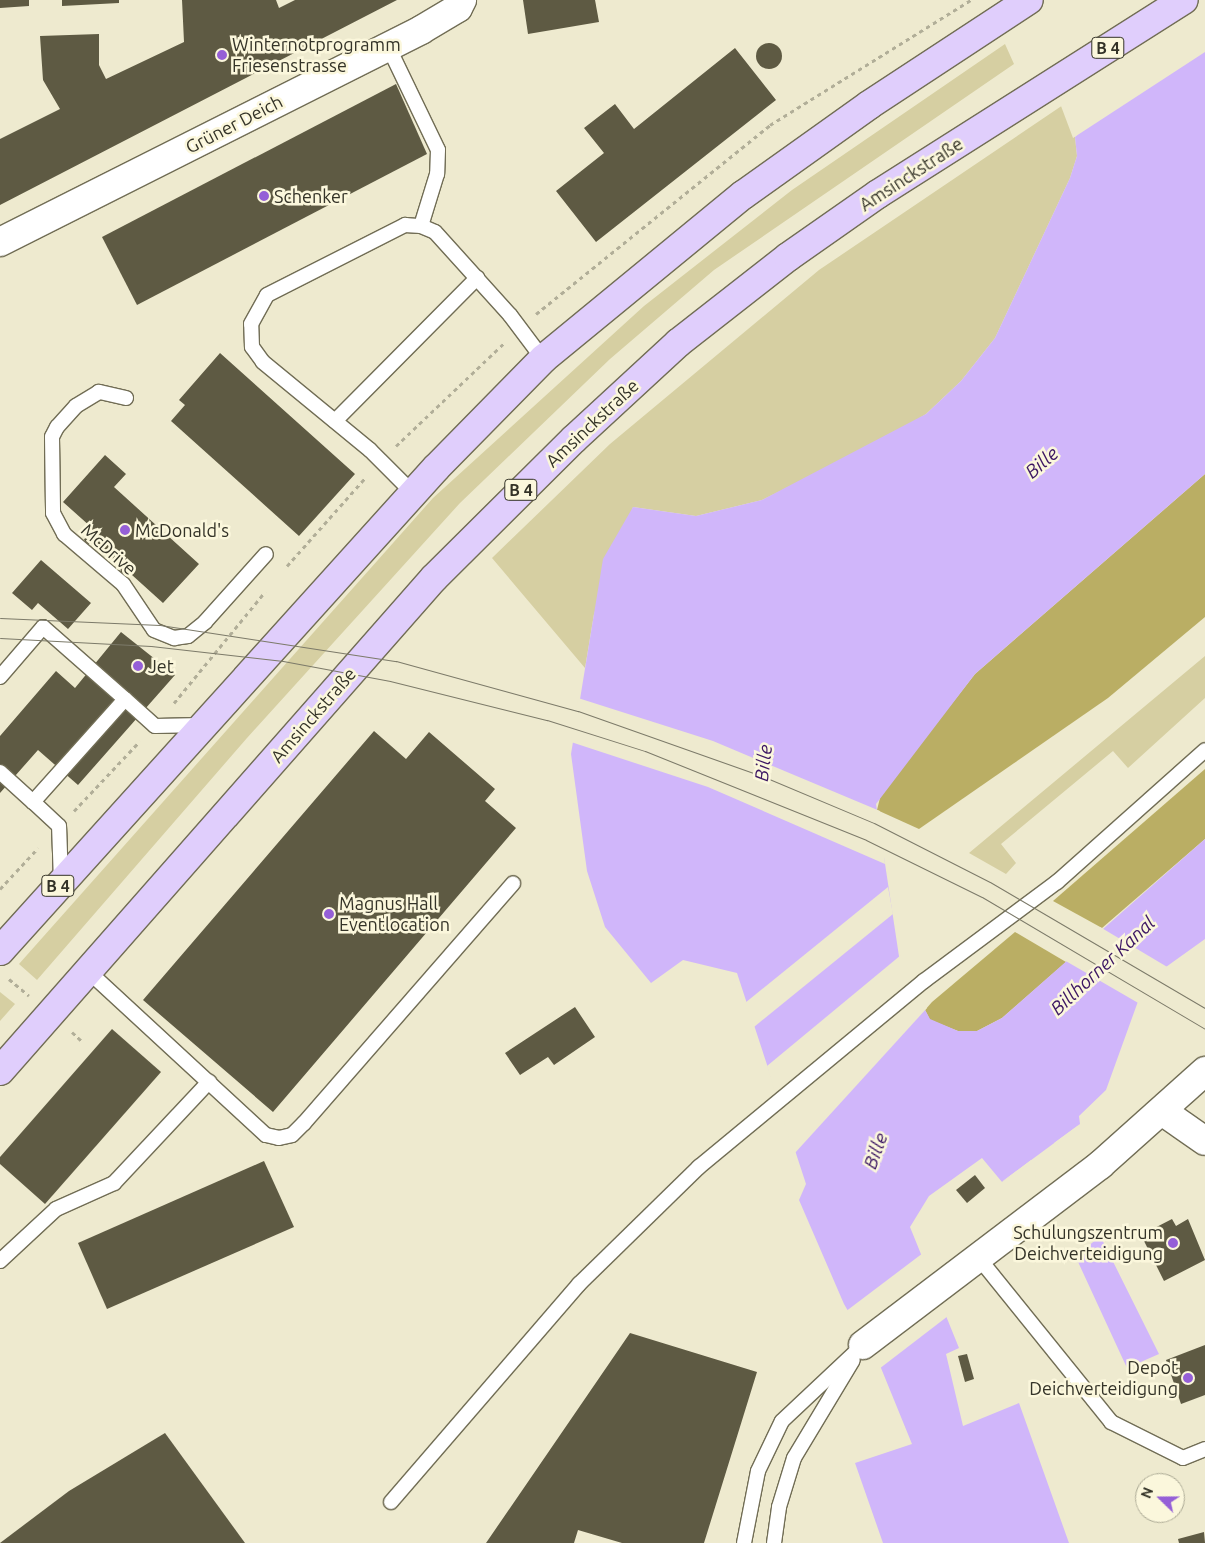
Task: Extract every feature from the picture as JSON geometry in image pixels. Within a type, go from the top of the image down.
[{"type":"main road","name":"B 4","points":[[0,951],[413,493],[543,359],[743,195],[869,104],[1029,0]]},
{"type":"main road","name":"Amsinckstraße","points":[[0,1071],[434,578],[574,439],[678,343],[788,258],[1032,96],[1184,0]]},
{"type":"street","name":"Grüner Deich","points":[[0,242],[388,46],[458,8],[462,0]]},
{"type":"street","points":[[863,1345],[1100,1164],[1205,1071]]},
{"type":"street","points":[[1162,1111],[1205,1141]]},
{"type":"lane","points":[[388,46],[438,150],[437,174],[421,226]]},
{"type":"lane","points":[[413,493],[252,347],[251,324],[255,310],[267,295],[405,225],[421,226],[435,232],[477,278],[543,359]]},
{"type":"lane","points":[[335,421],[477,278]]},
{"type":"lane","name":"McDrive","points":[[126,398],[99,392],[76,406],[54,432],[53,513],[64,534],[122,584],[154,630],[174,638],[188,636],[205,622],[266,554]]},
{"type":"lane","points":[[0,678],[44,627],[155,726],[202,725]]},
{"type":"lane","points":[[34,802],[125,699]]},
{"type":"lane","points":[[391,1502],[578,1284],[698,1167],[924,981],[1057,882],[1205,750]]},
{"type":"lane","points":[[0,772],[59,826],[61,882]]},
{"type":"lane","points":[[88,971],[266,1135],[279,1138],[292,1135],[513,883]]},
{"type":"lane","points":[[0,1261],[56,1209],[114,1183],[209,1082]]},
{"type":"lane","points":[[978,1258],[1110,1422],[1183,1458],[1205,1449]]},
{"type":"lane","points":[[744,1543],[758,1471],[782,1421],[863,1345]]},
{"type":"lane","points":[[774,1543],[784,1484],[794,1458],[863,1345]]},
{"type":"shaded area","points":[[1005,44],[1014,64],[714,270],[610,359],[460,503],[247,738],[37,980],[19,964],[433,498],[644,306],[792,190]]},
{"type":"shaded area","points":[[1063,105],[1075,137],[1077,156],[1070,178],[995,338],[961,381],[926,414],[890,437],[762,500],[696,516],[633,507],[594,614],[585,668],[492,558],[610,444],[819,270]]},
{"type":"shaded area","points":[[1205,474],[1205,617],[1108,698],[919,829],[877,810],[881,794],[975,674]]},
{"type":"shaded area","points":[[1205,656],[1205,698],[1128,768],[1113,751],[1001,844],[1016,863],[1006,874],[969,853]]},
{"type":"shaded area","points":[[1205,769],[1205,839],[1102,928],[1053,901]]},
{"type":"shaded area","points":[[1015,932],[1066,962],[1002,1018],[977,1031],[958,1031],[930,1020],[925,1010],[932,1002]]},
{"type":"shaded area","points":[[0,992],[15,1004],[0,1021]]},
{"type":"water","points":[[1205,0],[1205,474],[975,674],[876,804],[900,963],[930,1019],[958,1031],[977,1031],[1002,1018],[1205,839],[1205,939],[1145,982],[1106,1090],[1079,1116],[1080,1124],[1054,1143],[1159,1354],[1127,1368],[1031,1160],[1002,1182],[982,1158],[929,1196],[910,1227],[959,1348],[946,1354],[963,1426],[1019,1403],[1069,1543],[883,1543],[855,1463],[912,1444],[881,1368],[844,1304],[799,1200],[806,1184],[737,973],[683,960],[651,983],[605,927],[587,871],[571,754],[603,559],[633,507],[696,516],[762,500],[926,414],[961,381],[995,338],[1070,178],[1077,156],[1075,137]]},
{"type":"pier","points":[[1008,0],[1205,0],[1205,52],[1073,138],[1061,106]]},
{"type":"pier","points":[[578,698],[713,741],[880,811],[885,864],[708,787],[571,742]]},
{"type":"pier","points":[[888,887],[893,914],[754,1027],[745,1003]]},
{"type":"pier","points":[[1100,927],[1169,968],[1147,983],[1140,1004],[1064,960]]},
{"type":"pier","points":[[901,955],[927,1008],[794,1154],[767,1066]]},
{"type":"pier","points":[[1080,1124],[1057,1144],[1102,1235],[1073,1258],[1030,1164],[1000,1183]]},
{"type":"pier","points":[[923,1253],[948,1316],[879,1369],[845,1312]]},
{"type":"building","points":[[0,0],[29,0],[29,6],[0,8]]},
{"type":"building","points":[[62,0],[119,0],[119,3],[62,6]]},
{"type":"building","points":[[182,0],[276,0],[279,8],[295,0],[397,0],[0,205],[0,139],[60,109],[43,80],[40,36],[99,34],[99,65],[106,79],[184,42]]},
{"type":"building","points":[[523,0],[595,0],[599,22],[528,34]]},
{"type":"building","points":[[769,43],[778,47],[782,56],[778,65],[769,69],[760,65],[756,56],[760,47]]},
{"type":"building","points":[[735,48],[776,100],[596,242],[556,191],[604,153],[584,128],[615,104],[634,129]]},
{"type":"building","name":"Schenker","points":[[396,84],[427,154],[137,305],[102,237]]},
{"type":"building","points":[[220,353],[355,474],[299,536],[171,421],[185,405],[179,400]]},
{"type":"building","name":"McDonald's","points":[[105,455],[126,474],[114,487],[199,564],[163,603],[132,575],[121,574],[120,565],[97,544],[86,544],[84,539],[91,527],[63,502]]},
{"type":"building","points":[[41,560],[91,603],[68,629],[38,603],[32,610],[12,593]]},
{"type":"building","points":[[121,632],[175,675],[78,785],[38,750],[0,793],[0,736],[56,671],[75,688]]},
{"type":"building","name":"Magnus Hall Eventlocation","points":[[374,731],[406,759],[429,732],[495,789],[485,801],[516,828],[273,1112],[143,1000]]},
{"type":"building","points":[[575,1007],[595,1037],[554,1065],[548,1057],[520,1075],[505,1053]]},
{"type":"building","points":[[112,1029],[161,1072],[45,1204],[0,1164],[0,1157]]},
{"type":"building","points":[[264,1161],[294,1227],[107,1309],[78,1243]]},
{"type":"building","points":[[975,1175],[985,1188],[967,1203],[956,1190]]},
{"type":"building","name":"Schulungszentrum Deichverteidigung","points":[[1172,1219],[1176,1226],[1188,1219],[1205,1260],[1164,1281],[1141,1235]]},
{"type":"building","points":[[630,1333],[757,1372],[704,1543],[622,1543],[578,1530],[574,1543],[486,1543]]},
{"type":"building","name":"Depot Deichverteidigung","points":[[1205,1345],[1205,1395],[1181,1404],[1166,1360]]},
{"type":"building","points":[[967,1354],[974,1379],[965,1382],[958,1356]]},
{"type":"building","points":[[165,1433],[245,1543],[0,1543],[69,1491]]},
{"type":"building","points":[[1204,1532],[1205,1543],[1179,1543],[1178,1539]]},
{"type":"tram line","points":[[0,618],[160,625],[396,661],[578,711],[762,776],[874,823],[990,882],[1205,1008]]},
{"type":"tram line","points":[[0,638],[151,646],[283,661],[390,681],[547,720],[645,751],[866,840],[982,897],[1205,1029]]},
{"type":"place","name":"Winternotprogramm Friesenstrasse","points":[[222,55]]},
{"type":"place","name":"Schenker","points":[[264,196]]},
{"type":"place","name":"McDonald's","points":[[125,530]]},
{"type":"place","name":"Jet","points":[[138,666]]},
{"type":"place","name":"Magnus Hall Eventlocation","points":[[329,914]]},
{"type":"place","name":"Schulungszentrum Deichverteidigung","points":[[1173,1243]]},
{"type":"place","name":"Depot Deichverteidigung","points":[[1188,1378]]},
{"type":"water label","name":"Bille","points":[[1042,463]]},
{"type":"water label","name":"Bille","points":[[764,763]]},
{"type":"water label","name":"Billhorner Kanal","points":[[1103,966]]},
{"type":"water label","name":"Bille","points":[[876,1151]]}]
